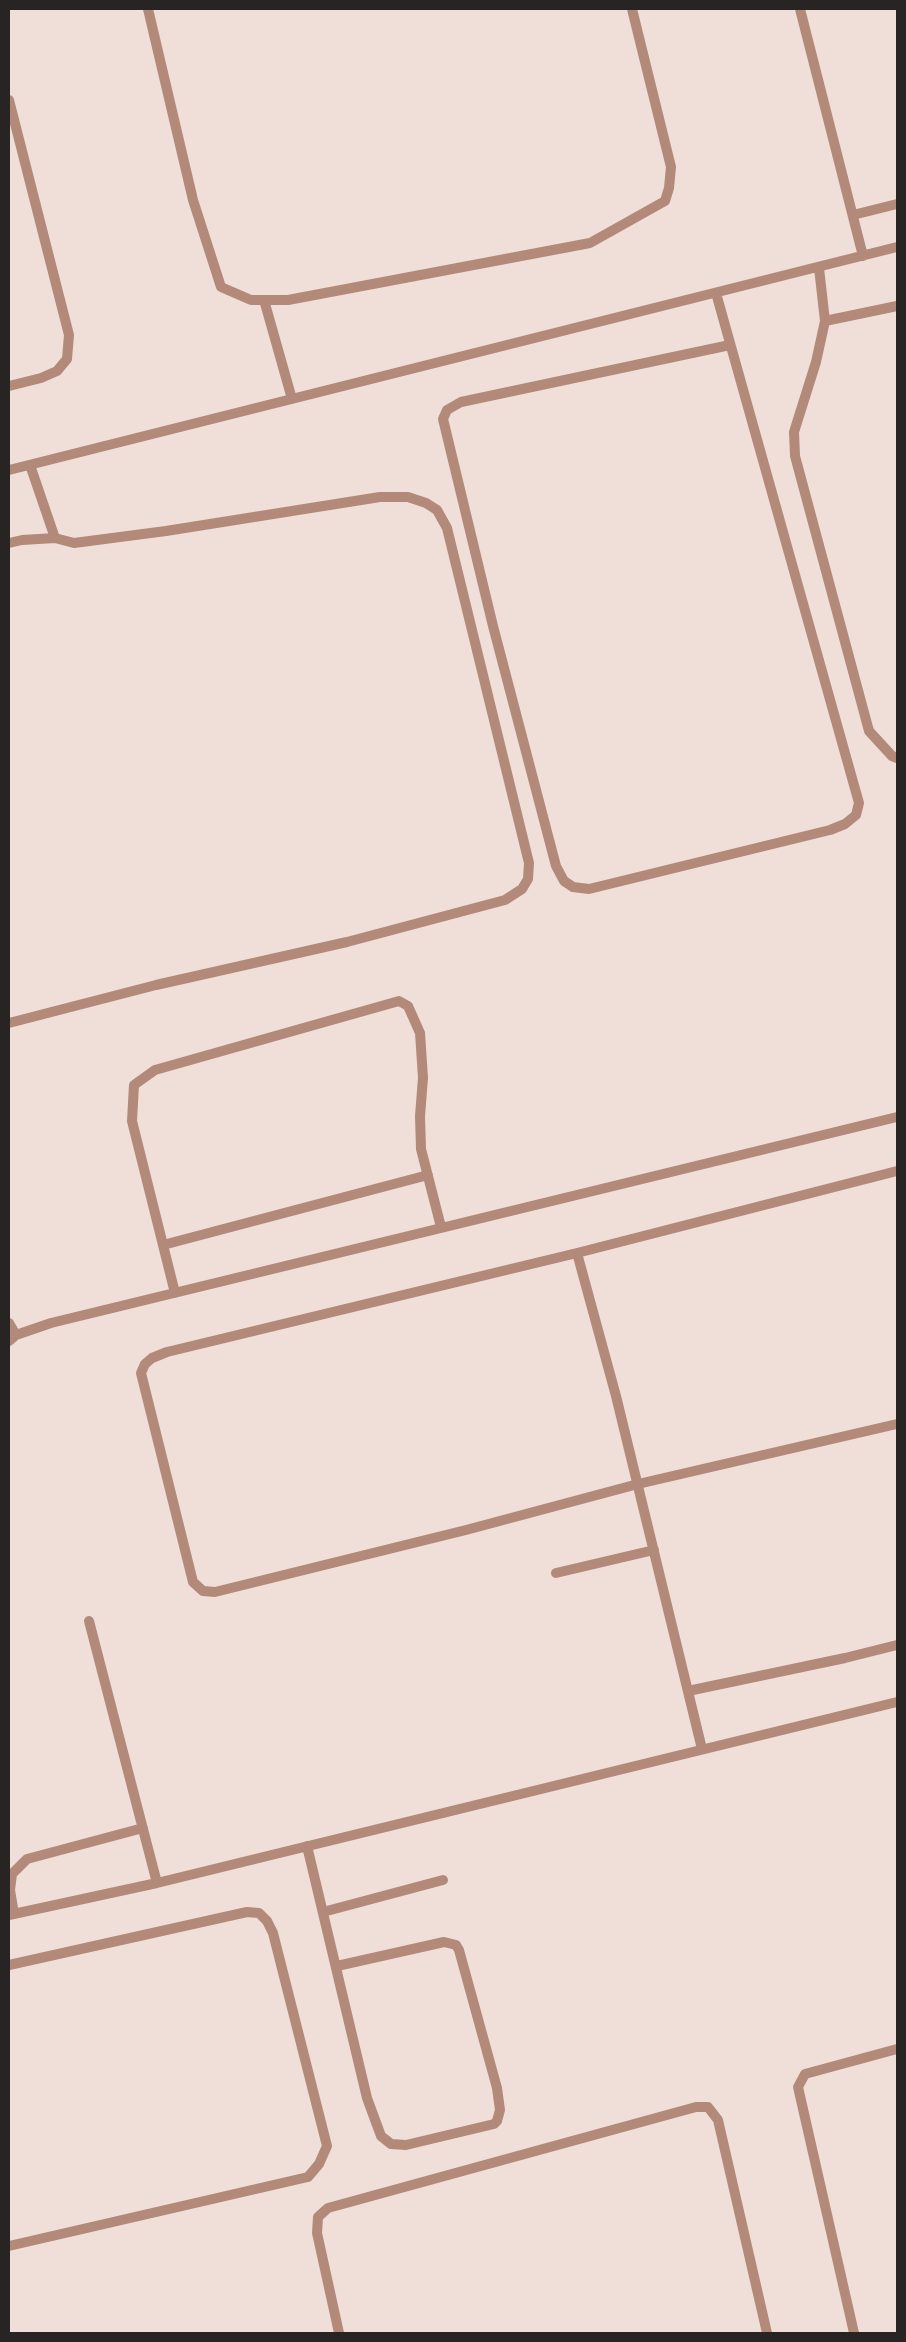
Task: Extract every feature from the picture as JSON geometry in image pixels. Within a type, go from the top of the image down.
[{"type":"lane","points":[[148,9],[193,200],[221,287],[251,300],[288,300],[590,242],[664,201],[669,188],[671,167],[632,9]]},
{"type":"lane","points":[[800,9],[863,256]]},
{"type":"lane","points":[[9,100],[68,335],[67,359],[57,371],[42,378],[9,386]]},
{"type":"lane","points":[[853,215],[897,204]]},
{"type":"lane","points":[[9,470],[897,247]]},
{"type":"lane","points":[[819,268],[825,321],[816,362],[794,432],[795,456],[869,731],[892,756],[897,758]]},
{"type":"lane","points":[[716,293],[858,803],[856,816],[845,824],[830,830],[589,889],[573,887],[564,881],[556,866],[493,626],[443,419],[446,410],[461,402],[730,345]]},
{"type":"lane","points":[[264,300],[292,399]]},
{"type":"lane","points":[[825,321],[897,306]]},
{"type":"lane","points":[[30,465],[55,538]]},
{"type":"lane","points":[[9,543],[55,538],[74,543],[148,534],[380,497],[408,498],[426,503],[437,510],[446,528],[529,863],[528,879],[522,889],[505,900],[347,942],[156,985],[9,1023]]},
{"type":"lane","points":[[175,1293],[132,1121],[134,1085],[155,1070],[399,1001],[408,1006],[420,1033],[423,1078],[420,1116],[422,1150],[441,1227]]},
{"type":"lane","points":[[9,1323],[12,1338],[51,1323],[897,1117]]},
{"type":"lane","points":[[897,1170],[577,1253],[167,1352],[145,1364],[140,1373],[193,1582],[203,1591],[215,1592],[466,1530],[638,1484],[897,1424]]},
{"type":"lane","points":[[163,1244],[428,1175]]},
{"type":"lane","points":[[577,1253],[638,1484],[702,1749]]},
{"type":"lane","points":[[556,1573],[654,1550]]},
{"type":"lane","points":[[89,1621],[157,1882]]},
{"type":"lane","points":[[688,1691],[845,1658],[897,1645]]},
{"type":"lane","points":[[143,1828],[27,1859],[12,1874],[10,1890],[11,1915],[307,1846],[897,1702]]},
{"type":"lane","points":[[307,1846],[367,2098],[381,2136],[391,2144],[406,2144],[494,2124],[497,2121],[500,2110],[497,2088],[459,1950],[456,1945],[444,1942],[337,1966]]},
{"type":"lane","points":[[323,1912],[443,1880]]},
{"type":"lane","points":[[9,1965],[247,1912],[259,1913],[273,1933],[326,2146],[319,2164],[308,2177],[9,2246]]},
{"type":"lane","points":[[854,2333],[798,2087],[800,2079],[805,2074],[897,2048]]},
{"type":"lane","points":[[339,2333],[317,2233],[318,2217],[328,2208],[696,2107],[708,2108],[714,2112],[718,2120],[767,2333]]},
{"type":"shaded area","points":[[9,9],[897,9],[897,2333],[9,2333]]}]
